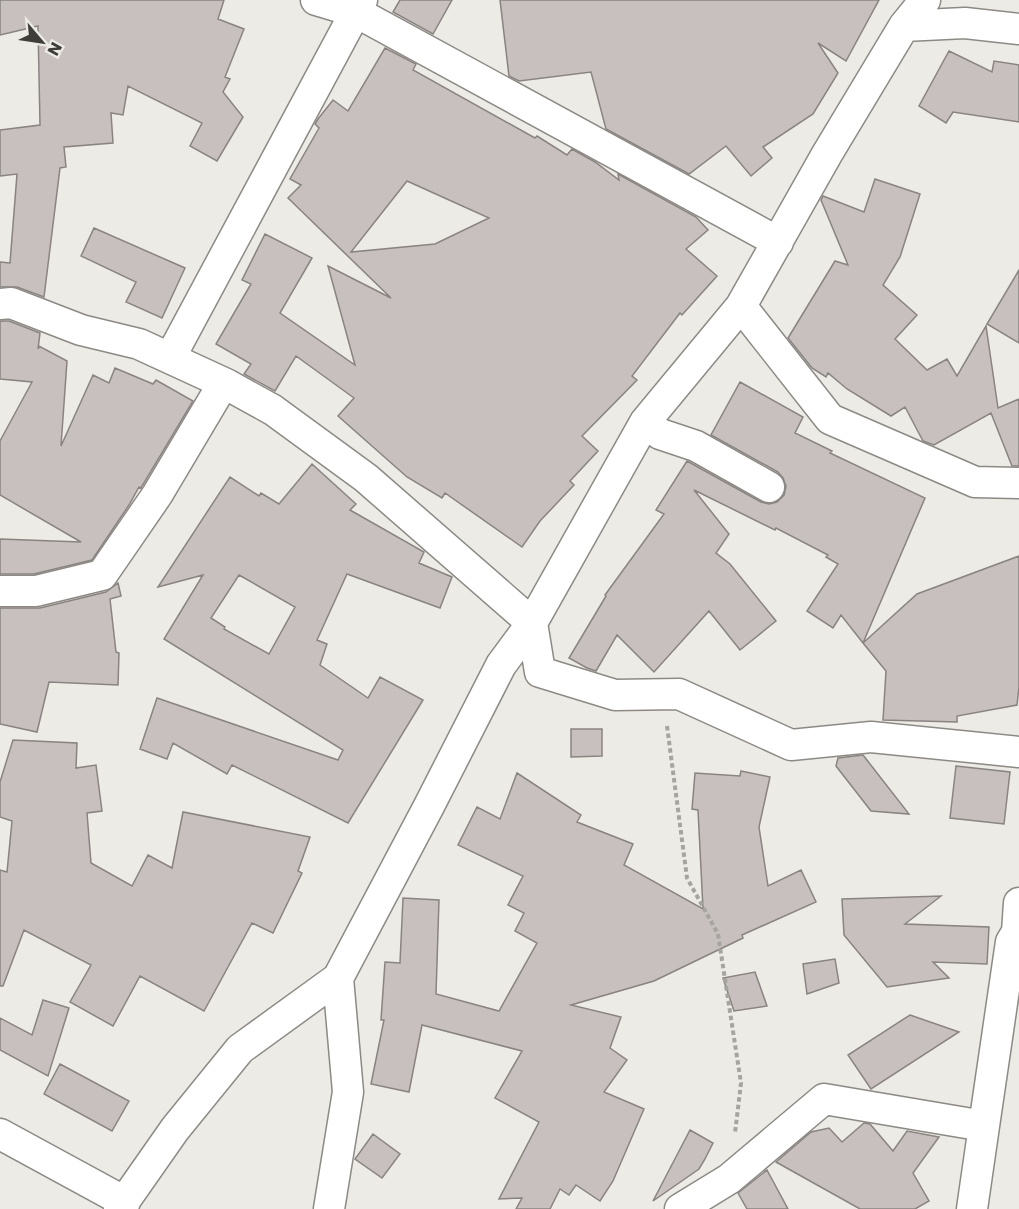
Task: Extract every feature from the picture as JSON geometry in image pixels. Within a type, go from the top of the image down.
[{"type":"street","points":[[316,0],[359,6],[778,242]]},
{"type":"street","points":[[0,1134],[122,1206],[175,1129],[240,1049],[338,978],[501,665],[532,623],[645,422],[741,306],[827,154],[904,26],[925,0]]},
{"type":"street","points":[[170,358],[359,6]]},
{"type":"street","points":[[904,26],[965,23],[1019,29]]},
{"type":"street","points":[[0,304],[11,303],[81,330],[139,344],[226,384],[273,410],[366,478],[532,623],[540,672],[615,695],[679,694],[791,745],[871,737],[1019,752]]},
{"type":"street","points":[[741,306],[830,419],[975,482],[1019,483]]},
{"type":"street","points":[[0,591],[36,591],[102,575],[157,495],[217,394],[226,384]]},
{"type":"street","points":[[645,422],[660,434],[696,446],[769,487]]},
{"type":"street","points":[[972,1209],[1011,942],[1017,932],[1019,903]]},
{"type":"street","points":[[329,1209],[348,1092],[338,978]]},
{"type":"street","points":[[680,1209],[729,1179],[824,1099],[984,1126]]},
{"type":"path","points":[[666,724],[687,878],[718,934],[741,1083],[729,1179]]},
{"type":"building","points":[[0,0],[224,0],[218,19],[244,29],[225,77],[230,79],[223,92],[243,117],[217,161],[190,146],[202,123],[128,86],[123,115],[111,113],[113,143],[64,147],[66,167],[60,168],[44,297],[17,287],[0,287],[0,262],[10,263],[17,174],[0,176],[0,130],[40,125],[38,26],[0,35]]},
{"type":"building","points":[[400,0],[452,0],[433,34],[393,12]]},
{"type":"building","points":[[500,0],[879,0],[846,61],[818,43],[838,73],[813,114],[763,147],[772,158],[751,176],[726,146],[689,174],[606,129],[591,72],[519,81],[509,76]]},
{"type":"building","points":[[385,48],[416,64],[413,70],[535,138],[537,136],[567,155],[572,149],[595,162],[619,180],[618,174],[696,217],[708,230],[686,249],[717,276],[682,315],[680,313],[632,376],[637,380],[582,436],[598,451],[570,481],[574,485],[540,521],[522,547],[445,493],[442,498],[407,477],[338,416],[354,398],[296,356],[275,391],[244,374],[251,364],[216,344],[251,284],[242,280],[265,234],[312,258],[280,313],[355,365],[328,266],[391,298],[288,198],[301,185],[290,179],[319,128],[315,124],[318,119],[333,100],[348,111]],"holes":[[[407,181],[489,218],[435,244],[351,252]]]},
{"type":"building","points":[[949,51],[992,72],[994,61],[1019,65],[1019,122],[953,112],[946,123],[919,106]]},
{"type":"building","points":[[875,179],[920,194],[900,257],[883,285],[917,315],[895,339],[927,370],[947,359],[957,376],[986,326],[998,408],[1019,399],[1019,466],[1012,466],[991,413],[934,445],[923,441],[905,407],[891,416],[847,389],[828,373],[826,377],[812,368],[788,338],[835,261],[848,265],[821,200],[823,196],[864,212]]},
{"type":"building","points":[[94,228],[185,268],[162,318],[126,302],[136,282],[81,256]]},
{"type":"building","points":[[1019,270],[1019,343],[987,324]]},
{"type":"building","points":[[0,321],[9,321],[40,333],[38,349],[39,346],[67,361],[61,446],[93,375],[109,383],[115,368],[153,384],[156,380],[193,401],[141,488],[139,487],[92,560],[34,574],[0,574],[0,539],[81,542],[0,495],[0,441],[32,382],[0,379]]},
{"type":"building","points":[[740,382],[803,417],[795,433],[832,451],[830,453],[925,498],[863,643],[841,615],[833,628],[807,611],[838,564],[826,557],[828,555],[776,528],[775,530],[694,490],[729,534],[716,553],[730,564],[776,621],[740,650],[709,611],[654,672],[617,635],[596,671],[569,658],[605,595],[664,514],[656,510],[687,461],[761,502],[769,504],[777,502],[784,495],[786,486],[778,472],[711,435]]},
{"type":"building","points":[[312,464],[356,504],[350,510],[424,552],[419,563],[452,577],[440,608],[347,574],[317,640],[327,644],[320,665],[368,698],[380,677],[423,700],[348,823],[232,765],[227,774],[173,743],[167,759],[140,749],[157,698],[338,760],[343,750],[164,639],[203,575],[158,587],[230,477],[259,496],[261,493],[279,504]],"holes":[[[239,575],[295,607],[269,654],[224,629],[225,627],[211,618]]]},
{"type":"building","points":[[1019,556],[1017,705],[957,716],[957,722],[883,720],[886,671],[863,643],[917,594]]},
{"type":"building","points":[[118,583],[121,596],[110,599],[116,652],[119,653],[118,685],[49,682],[37,732],[0,724],[0,608],[40,608],[106,592]]},
{"type":"building","points":[[571,729],[602,729],[602,756],[571,757]]},
{"type":"building","points":[[13,740],[77,743],[76,768],[96,765],[102,811],[87,813],[91,863],[132,886],[148,855],[172,868],[183,812],[310,837],[298,871],[302,873],[273,933],[252,923],[204,1011],[140,976],[113,1026],[70,1002],[91,965],[24,930],[3,986],[0,986],[0,870],[7,872],[12,821],[0,817],[0,782]]},
{"type":"building","points":[[863,755],[909,814],[871,811],[836,766],[838,758]]},
{"type":"building","points":[[956,766],[1010,772],[1004,824],[950,818]]},
{"type":"building","points":[[741,771],[770,777],[759,827],[768,886],[801,870],[816,902],[742,935],[743,938],[654,981],[571,1005],[621,1017],[610,1048],[627,1060],[604,1092],[644,1109],[613,1181],[600,1201],[576,1185],[569,1195],[560,1189],[550,1209],[516,1209],[522,1198],[499,1199],[539,1122],[495,1098],[522,1051],[422,1025],[409,1092],[371,1084],[384,1020],[381,1020],[385,962],[400,963],[403,898],[439,900],[436,994],[499,1011],[537,943],[515,931],[524,913],[508,905],[523,876],[458,845],[477,807],[500,819],[517,773],[581,815],[577,822],[633,844],[624,865],[703,909],[698,810],[692,809],[695,773],[740,776]]},
{"type":"building","points":[[941,896],[905,924],[989,927],[987,964],[933,962],[949,978],[887,987],[844,935],[842,899]]},
{"type":"building","points":[[835,959],[839,983],[807,994],[803,964]]},
{"type":"building","points":[[755,972],[767,1006],[734,1011],[723,978]]},
{"type":"building","points":[[43,1000],[69,1008],[48,1076],[0,1050],[0,1018],[32,1035]]},
{"type":"building","points":[[910,1015],[959,1032],[871,1089],[848,1055]]},
{"type":"building","points":[[60,1064],[129,1101],[112,1131],[44,1094]]},
{"type":"building","points":[[864,1123],[870,1124],[893,1151],[907,1131],[939,1137],[913,1173],[929,1201],[915,1209],[860,1209],[776,1162],[811,1132],[829,1128],[842,1142]]},
{"type":"building","points":[[690,1130],[713,1143],[705,1159],[699,1169],[653,1201]]},
{"type":"building","points":[[373,1134],[400,1154],[382,1178],[355,1159]]},
{"type":"building","points":[[767,1170],[788,1209],[747,1209],[738,1193]]}]
